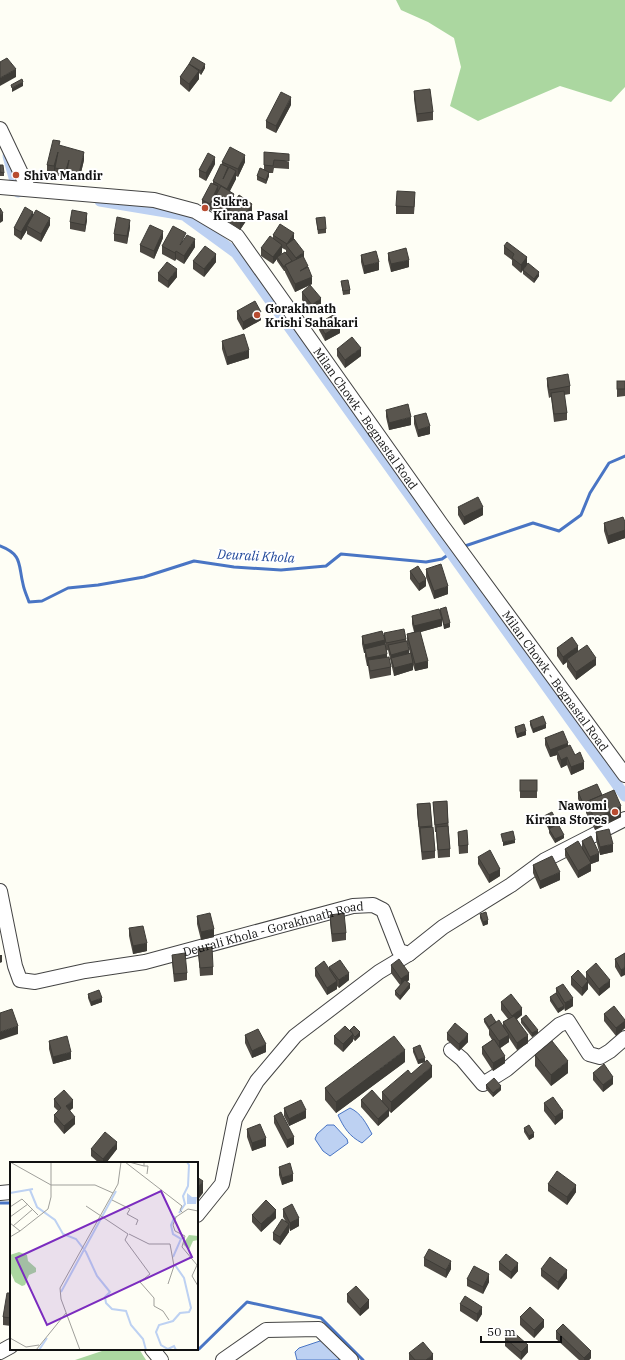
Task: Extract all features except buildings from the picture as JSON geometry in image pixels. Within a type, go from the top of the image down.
[{"type":"street","points":[[0,129],[28,188]]},
{"type":"street","name":"Milan Chowk - Begnastal Road","points":[[0,187],[28,188],[154,200],[195,211],[237,236],[441,524],[625,775]]},
{"type":"street","points":[[198,1214],[222,1184],[234,1119],[257,1081],[295,1036],[378,972],[409,954],[443,927],[511,885],[545,860],[625,819]]},
{"type":"street","name":"Deurali Khola - Gorakhnath Road","points":[[0,891],[15,966],[20,980],[34,982],[85,971],[144,962],[346,908],[372,905],[383,910],[399,951],[409,954]]},
{"type":"street","points":[[451,1050],[462,1059],[484,1084],[507,1069],[559,1025],[568,1021],[589,1054],[600,1057],[610,1051],[625,1038]]},
{"type":"street","points":[[0,1193],[10,1192]]},
{"type":"street","points":[[223,1360],[266,1330],[319,1328],[350,1360]]},
{"type":"street","points":[[0,1352],[10,1347]]},
{"type":"street","points":[[153,1350],[161,1360]]},
{"type":"green space","points":[[396,0],[625,0],[625,87],[611,102],[560,86],[478,121],[450,106],[461,67],[454,38],[428,22],[401,10]]},
{"type":"green space","points":[[105,1350],[140,1350],[146,1360],[75,1360]]},
{"type":"water","points":[[350,1108],[360,1116],[372,1134],[362,1143],[347,1131],[338,1115]]},
{"type":"water","points":[[327,1125],[334,1125],[347,1139],[348,1143],[330,1156],[323,1151],[315,1139],[317,1134]]},
{"type":"water","points":[[323,1340],[337,1353],[339,1360],[297,1360],[295,1352],[299,1348]]},
{"type":"waterway","points":[[8,156],[18,192]]},
{"type":"waterway","points":[[100,201],[184,215],[236,253],[625,796]]},
{"type":"waterway","name":"Deurali Khola","points":[[462,547],[533,523],[559,531],[581,515],[590,493],[609,463],[625,456]]},
{"type":"waterway","name":"Deurali Khola","points":[[0,546],[13,553],[16,557],[20,566],[23,586],[29,602],[42,601],[68,588],[98,585],[144,577],[194,561],[234,567],[281,570],[326,566],[341,554],[426,562],[442,559],[455,550]]},
{"type":"waterway","points":[[0,1203],[10,1203]]},
{"type":"waterway","points":[[198,1349],[247,1302],[321,1318],[363,1360]]},
{"type":"place","name":"Shiva Mandir","points":[[16,175]]},
{"type":"place","name":"Sukra Kirana Pasal","points":[[205,208]]},
{"type":"place","name":"Gorakhnath Krishi Sahakari","points":[[257,315]]},
{"type":"place","name":"Nawomi Kirana Stores","points":[[615,812]]}]
